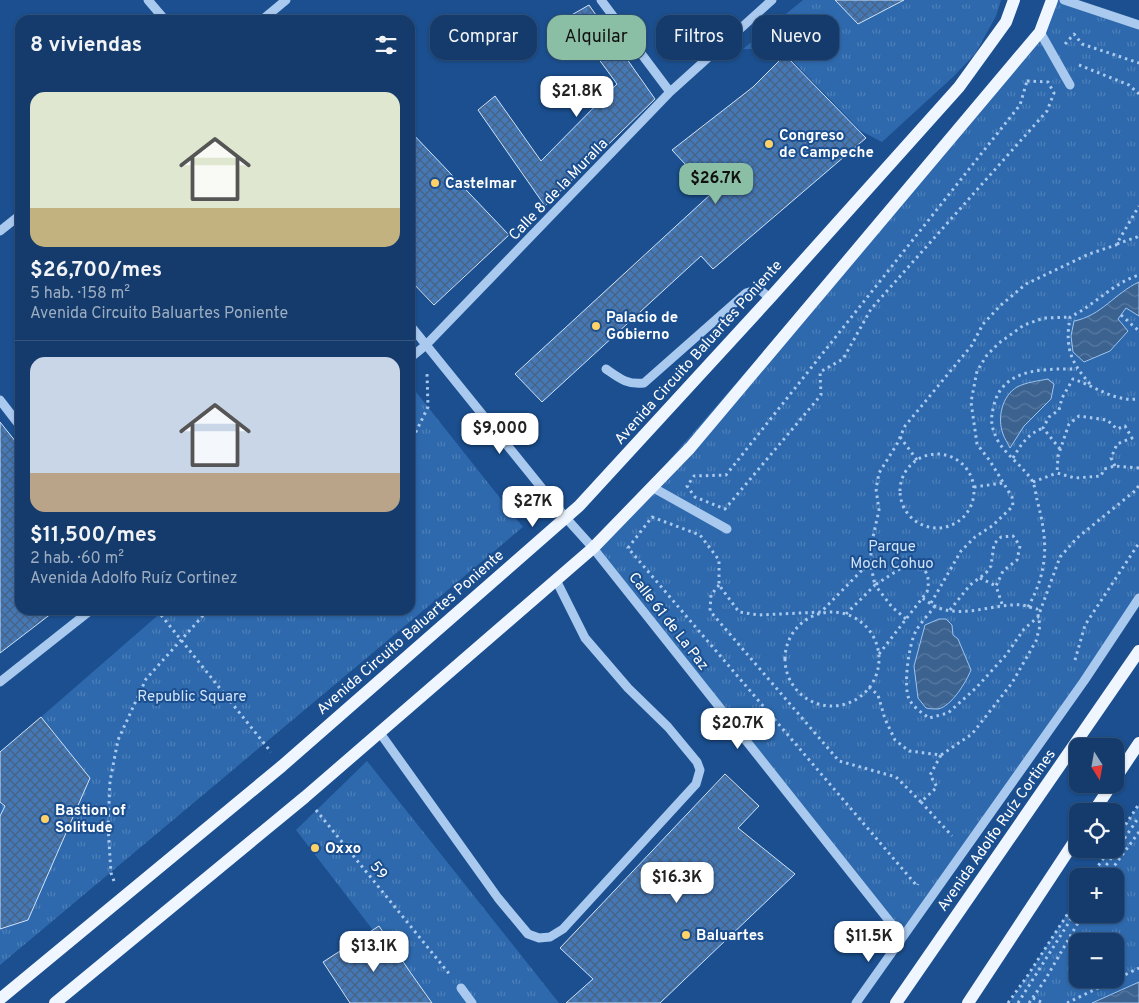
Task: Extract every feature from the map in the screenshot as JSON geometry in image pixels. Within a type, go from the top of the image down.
[{"type":"main road","name":"Avenida Circuito Baluartes Poniente","points":[[0,999],[282,766],[579,506],[770,298],[959,87],[1006,22],[1014,0]]},
{"type":"main road","points":[[55,1003],[306,797],[593,548],[690,448],[1040,32],[1052,0]]},
{"type":"main road","name":"Avenida Adolfo Ruíz Cortines","points":[[896,1003],[1139,651]]},
{"type":"main road","points":[[1124,766],[1139,743]]},
{"type":"main road","points":[[968,1003],[1069,850]]},
{"type":"street","points":[[148,0],[160,15]]},
{"type":"street","points":[[268,15],[286,0]]},
{"type":"street","points":[[602,0],[670,92]]},
{"type":"street","name":"Calle 8 de la Muralla","points":[[415,354],[426,345],[670,92],[772,0]]},
{"type":"street","points":[[1064,0],[1139,26]]},
{"type":"street","points":[[1040,32],[1070,85]]},
{"type":"street","points":[[0,231],[15,219]]},
{"type":"street","points":[[606,369],[624,382],[644,383],[746,293],[759,289],[770,298]]},
{"type":"street","name":"Calle 61 de La Paz","points":[[415,331],[566,518],[593,548],[902,937]]},
{"type":"street","points":[[0,400],[15,420]]},
{"type":"street","points":[[652,487],[727,529]]},
{"type":"street","points":[[380,733],[498,898],[528,934],[539,938],[550,937],[563,929],[696,784],[700,770],[698,762],[668,727],[628,688],[584,638],[556,580]]},
{"type":"street","points":[[856,1003],[1084,681],[1139,598]]},
{"type":"street","points":[[0,682],[85,615]]},
{"type":"street","points":[[461,988],[472,1003]]},
{"type":"path","points":[[1062,48],[1074,34],[1082,44],[1139,63]]},
{"type":"path","points":[[1074,63],[1130,85],[1139,94]]},
{"type":"path","points":[[1027,81],[1048,82],[1054,93],[1047,111],[871,309],[843,359],[820,372],[821,395],[725,509],[695,497],[687,486],[694,476],[726,475],[1020,105],[1027,81]]},
{"type":"path","points":[[1116,245],[1139,206]]},
{"type":"path","points":[[906,618],[892,607],[875,585],[870,562],[879,510],[876,489],[879,473],[905,426],[972,345],[984,324],[1001,304],[1026,284],[1071,262],[1138,237]]},
{"type":"path","points":[[931,603],[961,551],[1013,506],[1012,497],[977,444],[971,402],[977,371],[999,343],[1024,325],[1044,318],[1070,317],[1084,310],[1126,279],[1139,275]]},
{"type":"path","points":[[1121,315],[1139,332]]},
{"type":"path","points":[[1070,317],[1068,329],[1069,350],[1077,369],[1091,385]]},
{"type":"path","points":[[415,434],[428,407],[426,345]]},
{"type":"path","points":[[1028,607],[1043,571],[1046,555],[1041,512],[1033,482],[999,442],[990,420],[994,402],[1001,387],[1017,377],[1041,369],[1077,369]]},
{"type":"path","points":[[1013,458],[1020,444],[1032,433],[1043,428],[1049,417],[1059,410],[1066,390],[1073,379],[1091,385],[1108,395],[1129,400],[1139,399]]},
{"type":"path","points":[[1056,473],[1069,424],[1079,416],[1107,420],[1117,429],[1125,426],[1132,438],[1117,444],[1111,458],[1115,466]]},
{"type":"path","points":[[1043,428],[1061,450]]},
{"type":"path","points":[[900,438],[917,460]]},
{"type":"path","points":[[941,454],[953,458],[963,465],[971,475],[974,487],[973,500],[968,511],[960,520],[950,526],[938,528],[926,526],[916,521],[907,513],[902,502],[900,490],[902,479],[908,468],[917,460],[929,455],[941,454]]},
{"type":"path","points":[[1033,482],[1056,473],[1075,478],[1101,476],[1104,469],[1115,466],[1139,468]]},
{"type":"path","points":[[974,487],[1003,483]]},
{"type":"path","points":[[935,606],[915,632],[907,665],[906,682],[909,699],[918,710],[929,718],[948,713],[976,688],[1006,655],[1024,629],[1038,616],[1060,556],[1077,538],[1136,490],[1139,485]]},
{"type":"path","points":[[870,562],[821,612],[805,619],[794,629],[787,643],[784,658],[786,672],[793,686],[803,697],[816,704],[832,706],[846,704],[860,696],[869,687],[878,670],[879,654],[875,638],[865,625],[852,616],[836,611],[821,612],[759,616],[739,612],[719,585],[719,560],[700,535],[672,523],[652,517],[628,548],[917,886],[922,879]]},
{"type":"path","points":[[950,610],[970,585],[980,578],[991,566],[994,544],[1001,537],[1014,536],[1020,546],[1017,560],[1003,571],[996,586],[1003,607]]},
{"type":"path","points":[[1071,666],[1077,658],[1085,625],[1139,543]]},
{"type":"path","points":[[846,614],[875,585],[906,565],[920,564],[926,570],[929,582],[927,592],[879,654]]},
{"type":"path","points":[[980,578],[996,586]]},
{"type":"path","points":[[719,585],[711,595],[710,611],[839,760],[896,777],[952,836]]},
{"type":"path","points":[[921,802],[937,787],[930,775],[941,755],[972,734],[1012,683],[1036,641],[1040,626],[1037,609],[1022,605],[982,610],[950,610],[935,606],[922,598]]},
{"type":"path","points":[[161,615],[282,766]]},
{"type":"path","points":[[121,899],[111,873],[108,826],[110,780],[118,740],[146,679],[203,615]]},
{"type":"path","points":[[869,687],[878,694],[885,719],[895,740],[909,751],[941,755]]},
{"type":"path","name":"59","points":[[306,797],[461,988]]},
{"type":"path","points":[[1124,827],[1139,804]]},
{"type":"path","points":[[1104,868],[1139,818]]},
{"type":"path","points":[[947,843],[958,828]]},
{"type":"path","points":[[1113,868],[1139,832]]},
{"type":"path","points":[[1008,1003],[1069,912]]},
{"type":"path","points":[[1018,1003],[1069,922]]},
{"type":"path","points":[[1029,1003],[1045,980],[1078,923]]},
{"type":"path","points":[[1067,1003],[1139,968]]},
{"type":"path","points":[[1033,998],[1043,1003]]},
{"type":"green space","points":[[803,0],[1001,0],[996,16],[975,54],[954,76],[882,142],[861,131],[792,60],[839,60],[839,15],[785,15]]},
{"type":"green space","name":"Parque Moch Cohuo","points":[[1052,0],[1064,0],[1139,25],[1139,598],[902,937],[593,548],[1040,33]]},
{"type":"green space","points":[[752,42],[752,49],[743,49]]},
{"type":"green space","name":"Republic Square","points":[[415,393],[523,527],[0,965],[0,756],[41,717],[158,615],[415,615]]},
{"type":"green space","points":[[367,761],[559,1003],[429,1003],[296,830]]},
{"type":"green space","points":[[1139,804],[1139,982],[1092,1003],[1013,1003],[1010,1001],[1069,911],[1069,923],[1124,923],[1124,868],[1097,868],[1104,858],[1124,858],[1124,827]]},
{"type":"water","points":[[1139,282],[1139,316],[1126,308],[1118,319],[1128,331],[1110,351],[1084,362],[1073,352],[1071,336],[1074,321],[1092,314]]},
{"type":"water","points":[[1048,379],[1054,384],[1051,399],[1024,426],[1010,448],[1001,428],[1001,414],[1004,402],[1017,387]]},
{"type":"water","points":[[939,619],[946,619],[952,625],[953,635],[958,639],[971,670],[953,699],[943,707],[931,709],[926,708],[918,698],[914,666],[925,625]]},
{"type":"water","points":[[1139,982],[1139,1003],[1092,1003]]},
{"type":"building","points":[[835,0],[904,0],[858,24]]},
{"type":"building","points":[[589,5],[596,15],[572,15]]},
{"type":"building","points":[[599,60],[628,60],[655,99],[545,206],[478,110],[495,96],[541,161],[617,84]]},
{"type":"building","name":"Congreso de Campeche","points":[[780,60],[790,60],[866,138],[713,269],[701,256],[542,402],[515,374],[712,193],[672,150],[753,87]]},
{"type":"building","name":"Castelmar","points":[[415,136],[509,235],[434,305],[415,285]]},
{"type":"building","points":[[0,422],[15,441],[15,615],[49,615],[0,653]]},
{"type":"building","name":"Bastion of Solitude","points":[[41,717],[90,778],[28,920],[0,929],[0,816],[5,806],[0,802],[0,752]]},
{"type":"building","points":[[725,774],[759,806],[738,828],[795,874],[660,1003],[566,1003],[593,979],[560,948]]},
{"type":"building","points":[[379,926],[432,1003],[350,1003],[323,962]]},
{"type":"place","name":"Congreso de Campeche","points":[[769,144]]},
{"type":"place","name":"Castelmar","points":[[435,183]]},
{"type":"place","name":"Palacio de Gobierno","points":[[596,326]]},
{"type":"place","name":"Bastion of Solitude","points":[[45,819]]},
{"type":"place","name":"Oxxo","points":[[315,848]]},
{"type":"place","name":"Baluartes","points":[[686,935]]}]
